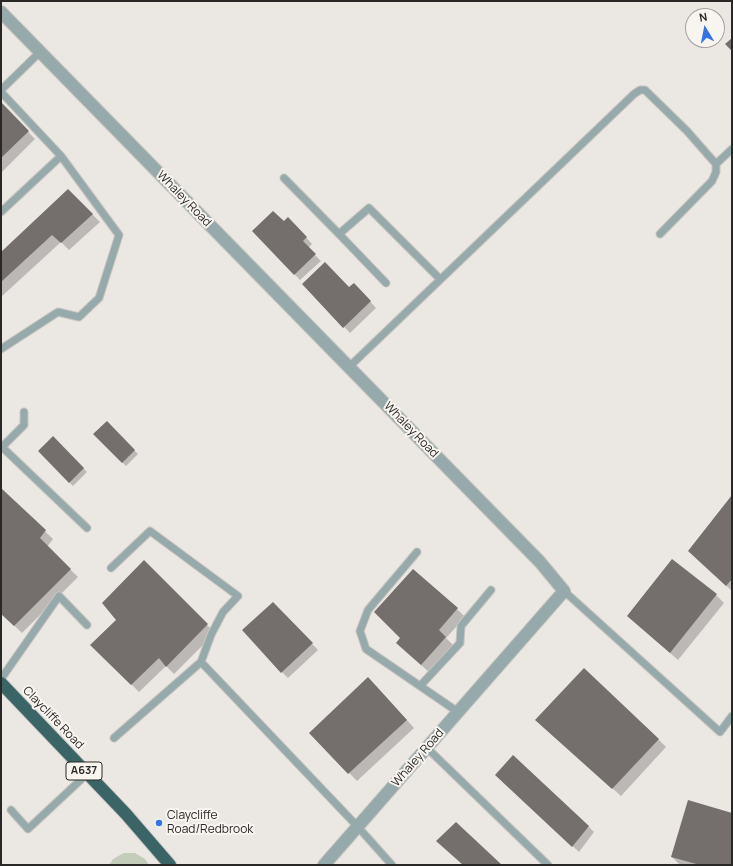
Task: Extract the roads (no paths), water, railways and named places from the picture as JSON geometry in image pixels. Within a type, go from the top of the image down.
[{"type":"highway","name":"Claycliffe Road","points":[[1,683],[126,814],[168,863]]},
{"type":"street","name":"Whaley Road","points":[[1,12],[540,562],[564,591],[324,865]]},
{"type":"lane","points":[[1,348],[58,312],[79,317],[94,303],[99,298],[119,235],[61,156],[1,91],[40,52]]},
{"type":"lane","points":[[349,367],[640,90],[645,90],[682,126],[716,164],[716,172],[712,181],[660,234]]},
{"type":"lane","points":[[716,164],[732,149]]},
{"type":"lane","points":[[1,212],[61,156]]},
{"type":"lane","points":[[284,178],[386,282]]},
{"type":"lane","points":[[339,234],[368,208],[440,279]]},
{"type":"lane","points":[[24,412],[24,425],[1,447],[87,528]]},
{"type":"lane","points":[[111,568],[150,531],[238,596],[223,612],[211,635],[201,662],[114,738]]},
{"type":"lane","points":[[417,552],[368,610],[360,631],[366,649],[458,712]]},
{"type":"lane","points":[[420,686],[460,643],[461,626],[491,590]]},
{"type":"lane","points":[[564,591],[720,732],[732,716]]},
{"type":"lane","points":[[1,679],[59,596],[87,625]]},
{"type":"lane","points":[[201,662],[358,827],[392,865]]},
{"type":"lane","points":[[427,748],[548,865]]},
{"type":"lane","points":[[11,810],[28,829],[87,774]]},
{"type":"place","name":"Claycliffe Road/Redbrook","points":[[159,823]]}]
